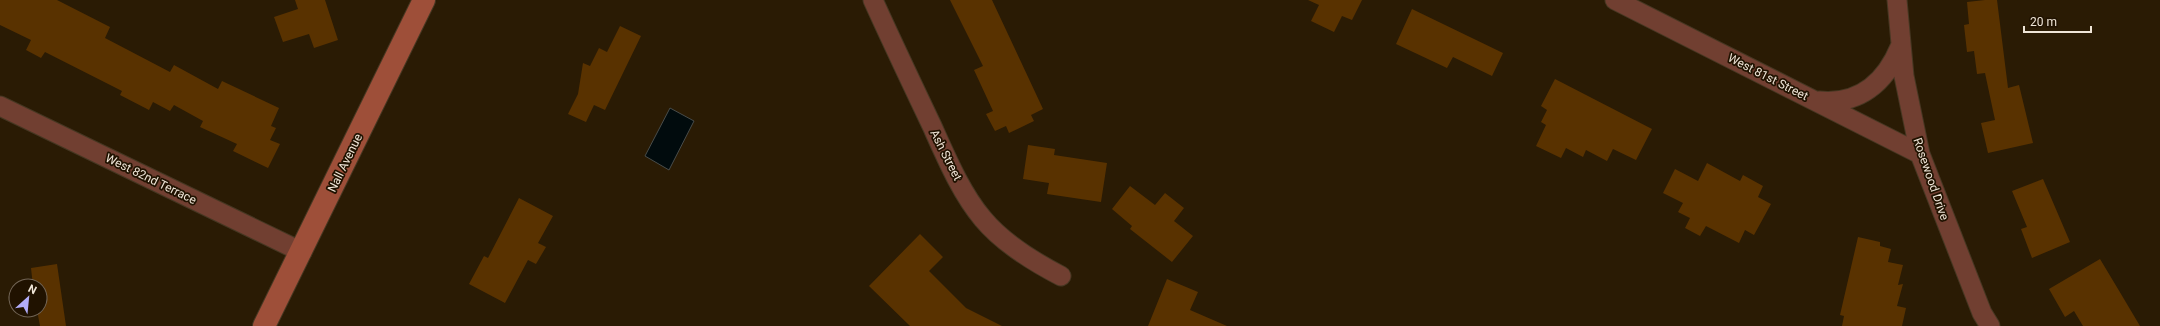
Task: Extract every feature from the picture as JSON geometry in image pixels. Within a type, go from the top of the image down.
[{"type":"main road","name":"Nall Avenue","points":[[264,326],[302,252],[424,0]]},
{"type":"street","name":"Ash Street","points":[[873,0],[944,152],[983,220],[1035,263],[1061,276]]},
{"type":"street","name":"West 81st Street","points":[[1615,0],[1920,154]]},
{"type":"street","name":"Rosewood Drive","points":[[1897,0],[1900,47],[1904,76],[1920,154],[1983,322]]},
{"type":"street","points":[[1814,100],[1833,102],[1848,100],[1861,94],[1886,74],[1894,63],[1900,47]]},
{"type":"street","name":"West 82nd Terrace","points":[[0,106],[302,252]]},
{"type":"shaded area","points":[[670,108],[694,121],[669,170],[645,156]]},
{"type":"building","points":[[0,0],[57,0],[110,27],[105,38],[170,72],[174,65],[218,89],[222,81],[279,108],[271,126],[276,128],[270,140],[280,144],[268,168],[233,151],[237,144],[200,127],[203,121],[174,105],[170,111],[153,102],[149,110],[120,95],[122,91],[45,52],[41,58],[26,50],[31,40],[0,25]]},
{"type":"building","points":[[295,0],[325,0],[338,40],[314,48],[309,34],[283,42],[274,17],[298,9]]},
{"type":"building","points":[[950,0],[992,0],[1043,109],[1031,115],[1034,121],[1009,133],[1006,126],[995,131],[986,114],[993,111],[974,70],[983,66]]},
{"type":"building","points":[[1308,0],[1362,0],[1352,20],[1342,16],[1334,32],[1311,21],[1319,5]]},
{"type":"building","points":[[1997,0],[2008,88],[2019,85],[2033,143],[1988,153],[1981,123],[1995,120],[1985,73],[1977,74],[1974,51],[1967,52],[1964,25],[1969,24],[1967,2]]},
{"type":"building","points":[[1412,9],[1503,53],[1492,76],[1453,57],[1447,68],[1396,44]]},
{"type":"building","points":[[620,26],[641,36],[605,110],[594,105],[586,122],[568,114],[578,94],[583,63],[590,66],[599,48],[607,52]]},
{"type":"building","points":[[1555,79],[1652,129],[1636,160],[1613,149],[1607,161],[1586,150],[1583,157],[1566,148],[1561,158],[1536,146],[1546,125],[1541,122],[1547,110],[1541,106]]},
{"type":"building","points":[[1028,145],[1055,149],[1054,155],[1107,163],[1101,202],[1047,194],[1049,183],[1023,179]]},
{"type":"building","points":[[1707,163],[1740,181],[1743,175],[1763,186],[1758,197],[1771,204],[1754,235],[1745,230],[1739,243],[1706,226],[1700,236],[1685,228],[1690,218],[1678,212],[1683,203],[1663,193],[1675,169],[1698,181]]},
{"type":"building","points":[[2043,179],[2070,242],[2032,258],[2021,229],[2027,227],[2012,191]]},
{"type":"building","points":[[1130,186],[1155,205],[1165,193],[1184,208],[1174,221],[1193,236],[1172,262],[1130,229],[1132,226],[1112,209]]},
{"type":"building","points":[[519,198],[553,216],[538,243],[546,247],[536,264],[528,260],[505,303],[469,284],[484,256],[488,258]]},
{"type":"building","points":[[920,234],[943,257],[929,271],[966,308],[1002,326],[910,326],[869,286]]},
{"type":"building","points":[[1858,237],[1880,242],[1880,246],[1891,249],[1888,262],[1903,265],[1898,285],[1903,284],[1897,306],[1906,308],[1902,326],[1842,326],[1844,316],[1840,315]]},
{"type":"building","points":[[2100,259],[2140,326],[2083,326],[2074,311],[2065,317],[2049,289]]},
{"type":"building","points":[[57,264],[66,326],[40,326],[38,318],[48,318],[48,278],[32,278],[31,268]]},
{"type":"building","points":[[1167,279],[1198,292],[1190,310],[1227,326],[1148,326]]}]
